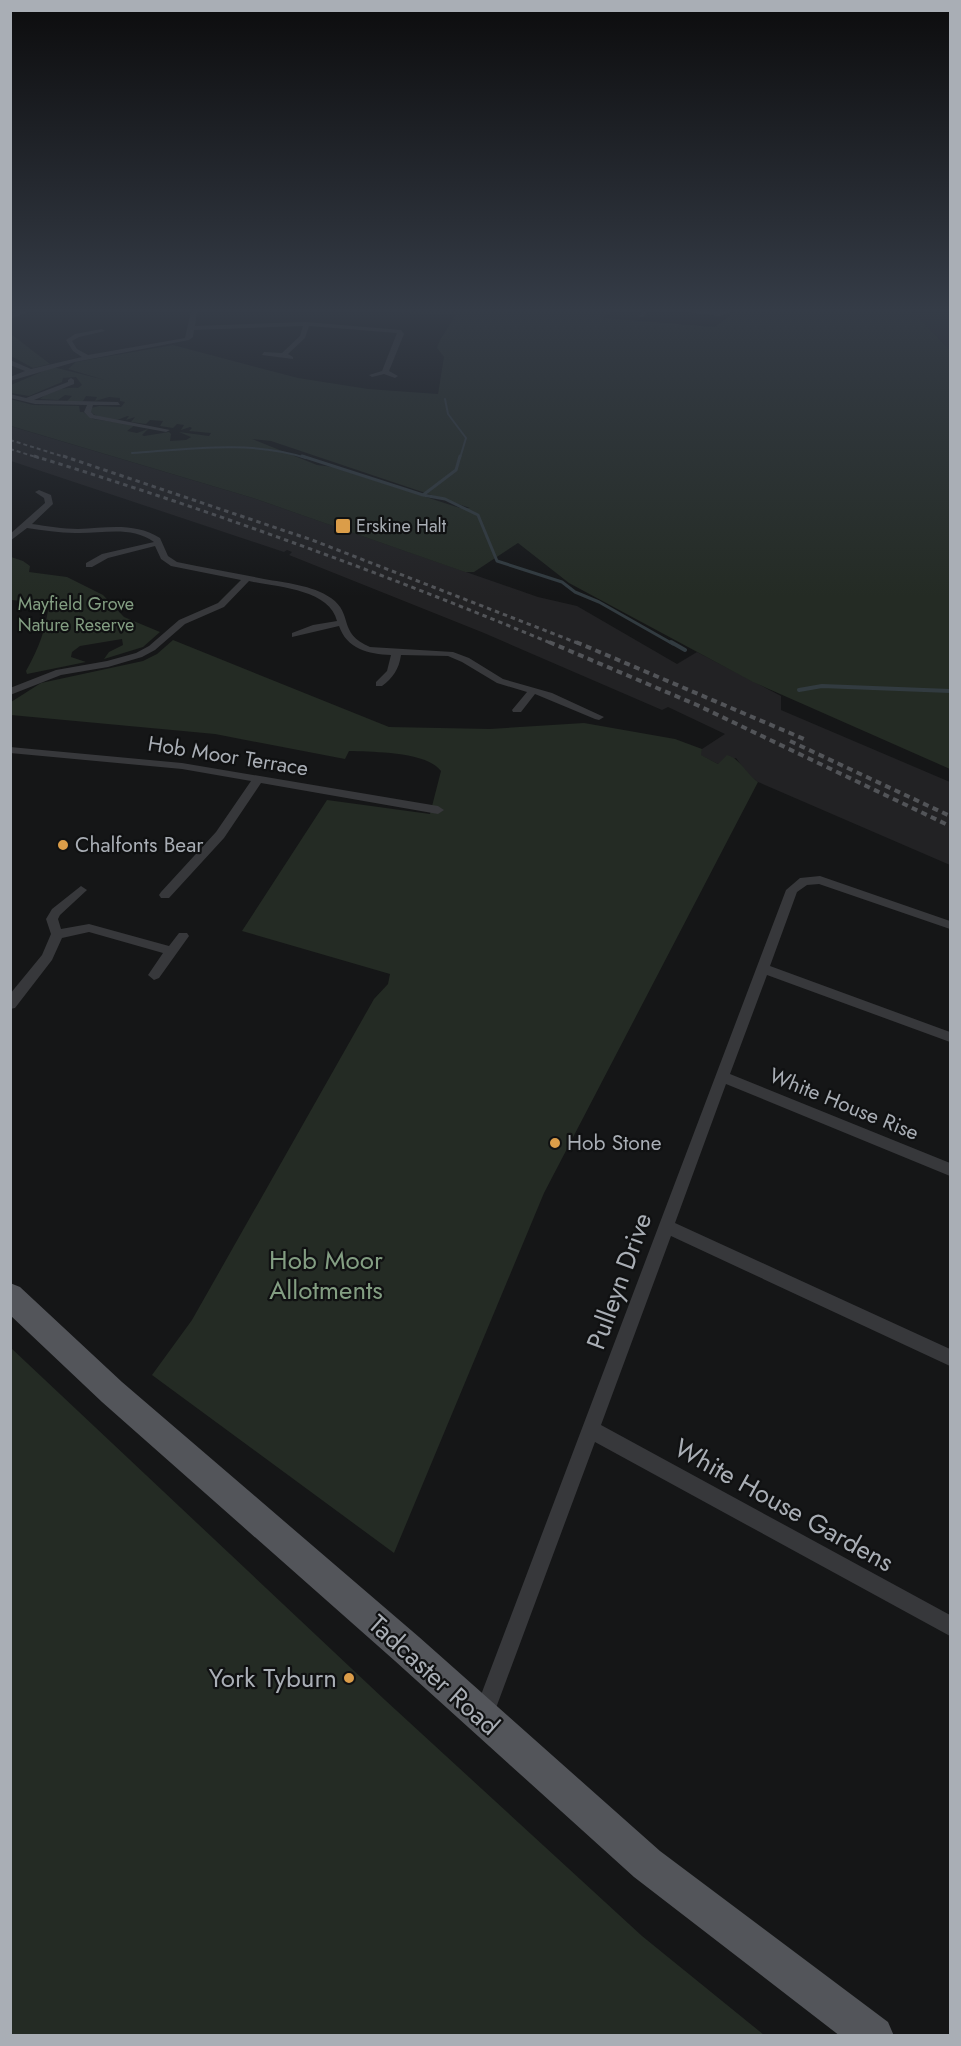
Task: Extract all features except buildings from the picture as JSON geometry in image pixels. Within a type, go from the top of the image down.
[{"type":"main road","name":"Tadcaster Road","points":[[10,1296],[112,1392],[646,1864],[874,2036]]},
{"type":"street","points":[[89,406],[87,412],[92,417],[165,430]]},
{"type":"street","points":[[39,492],[48,497],[49,504]]},
{"type":"street","points":[[10,539],[49,504],[60,504]]},
{"type":"street","points":[[26,525],[78,531],[128,529],[145,533],[159,543],[164,557],[174,564],[301,589],[321,596],[339,610],[344,630],[356,643],[365,648],[396,653],[426,652],[455,655],[468,659],[500,681],[533,691],[599,717]]},
{"type":"street","points":[[89,565],[97,559],[159,543]]},
{"type":"street","points":[[10,692],[27,683],[59,672],[108,664],[139,655],[152,648],[182,622],[221,605],[247,579]]},
{"type":"street","points":[[295,635],[316,627],[342,623]]},
{"type":"street","points":[[379,684],[396,665],[396,653]]},
{"type":"street","points":[[517,710],[533,691]]},
{"type":"street","name":"Hob Moor Terrace","points":[[10,750],[182,766],[438,810]]},
{"type":"street","points":[[165,895],[220,835],[257,780]]},
{"type":"street","name":"Pulleyn Drive","points":[[482,1718],[792,890],[804,881],[820,880],[951,925]]},
{"type":"street","points":[[10,1004],[48,957],[57,934],[52,919],[56,912],[81,890]]},
{"type":"street","points":[[57,934],[89,928],[172,951]]},
{"type":"street","points":[[154,975],[183,936]]},
{"type":"street","points":[[764,969],[951,1037]]},
{"type":"street","name":"White House Rise","points":[[723,1077],[951,1170]]},
{"type":"street","points":[[666,1226],[951,1358]]},
{"type":"street","name":"White House Gardens","points":[[591,1430],[951,1626]]},
{"type":"shaded area","points":[[10,426],[253,498],[538,597],[577,606],[677,664],[697,652],[781,696],[781,710],[950,782],[950,865],[758,782],[748,775],[736,758],[718,764],[700,755],[702,749],[725,734],[668,707],[662,710],[484,633],[289,555],[292,552],[287,550],[284,552],[11,461]]},
{"type":"green space","points":[[10,406],[79,406],[80,412],[93,419],[135,425],[127,431],[137,433],[148,429],[142,435],[144,436],[169,432],[170,441],[186,440],[191,437],[179,432],[209,436],[211,433],[189,431],[192,428],[190,427],[181,430],[184,425],[177,424],[173,428],[160,426],[163,421],[150,420],[146,424],[131,422],[135,417],[126,420],[129,416],[117,420],[109,419],[91,412],[91,408],[97,406],[950,406],[950,769],[753,682],[569,583],[518,543],[474,572],[465,572],[253,498],[11,426]],"holes":[[[252,439],[271,441],[470,508],[460,508],[333,467],[317,465]]]},
{"type":"green space","name":"Mayfield Grove Nature Reserve","points":[[11,557],[30,566],[29,572],[67,577],[103,595],[124,617],[160,632],[143,647],[104,659],[109,652],[123,645],[122,639],[80,646],[72,652],[71,657],[86,662],[27,674],[26,671],[44,630],[49,603],[11,600]]},
{"type":"green space","name":"Hob Moor Allotments","points":[[173,640],[389,727],[490,729],[584,723],[675,739],[702,749],[701,755],[718,764],[727,755],[736,760],[758,782],[544,1193],[394,1553],[152,1375],[192,1320],[374,999],[388,984],[390,974],[242,931],[327,800],[430,814],[441,771],[434,764],[424,760],[384,752],[349,751],[345,759],[215,734],[11,715],[11,702],[41,683],[143,661],[157,654]]},
{"type":"green space","points":[[10,1347],[385,1700],[642,1936],[764,2035],[11,2035]]},
{"type":"waterway","points":[[446,406],[448,414],[466,438],[460,458]]},
{"type":"waterway","points":[[132,453],[242,447],[285,452],[306,458]]},
{"type":"waterway","points":[[302,456],[423,495]]},
{"type":"waterway","points":[[423,495],[456,470],[460,456]]},
{"type":"waterway","points":[[423,495],[445,499],[478,515],[497,561],[562,582],[575,592],[599,602],[673,644]]},
{"type":"waterway","points":[[671,642],[685,650]]},
{"type":"waterway","points":[[799,690],[822,686],[950,691]]},
{"type":"railway","points":[[10,440],[68,458]]},
{"type":"railway","points":[[10,449],[39,458]]},
{"type":"railway","points":[[34,456],[165,498],[296,544],[425,592],[553,644]]},
{"type":"railway","points":[[63,456],[312,540],[580,644]]},
{"type":"railway","points":[[549,642],[697,705],[950,826]]},
{"type":"railway","points":[[576,642],[804,739]]},
{"type":"railway","points":[[790,741],[950,816]]},
{"type":"place","name":"Erskine Halt","points":[[343,526]]},
{"type":"place","name":"Chalfonts Bear","points":[[63,845]]},
{"type":"place","name":"Hob Stone","points":[[555,1143]]},
{"type":"place","name":"York Tyburn","points":[[349,1678]]}]
